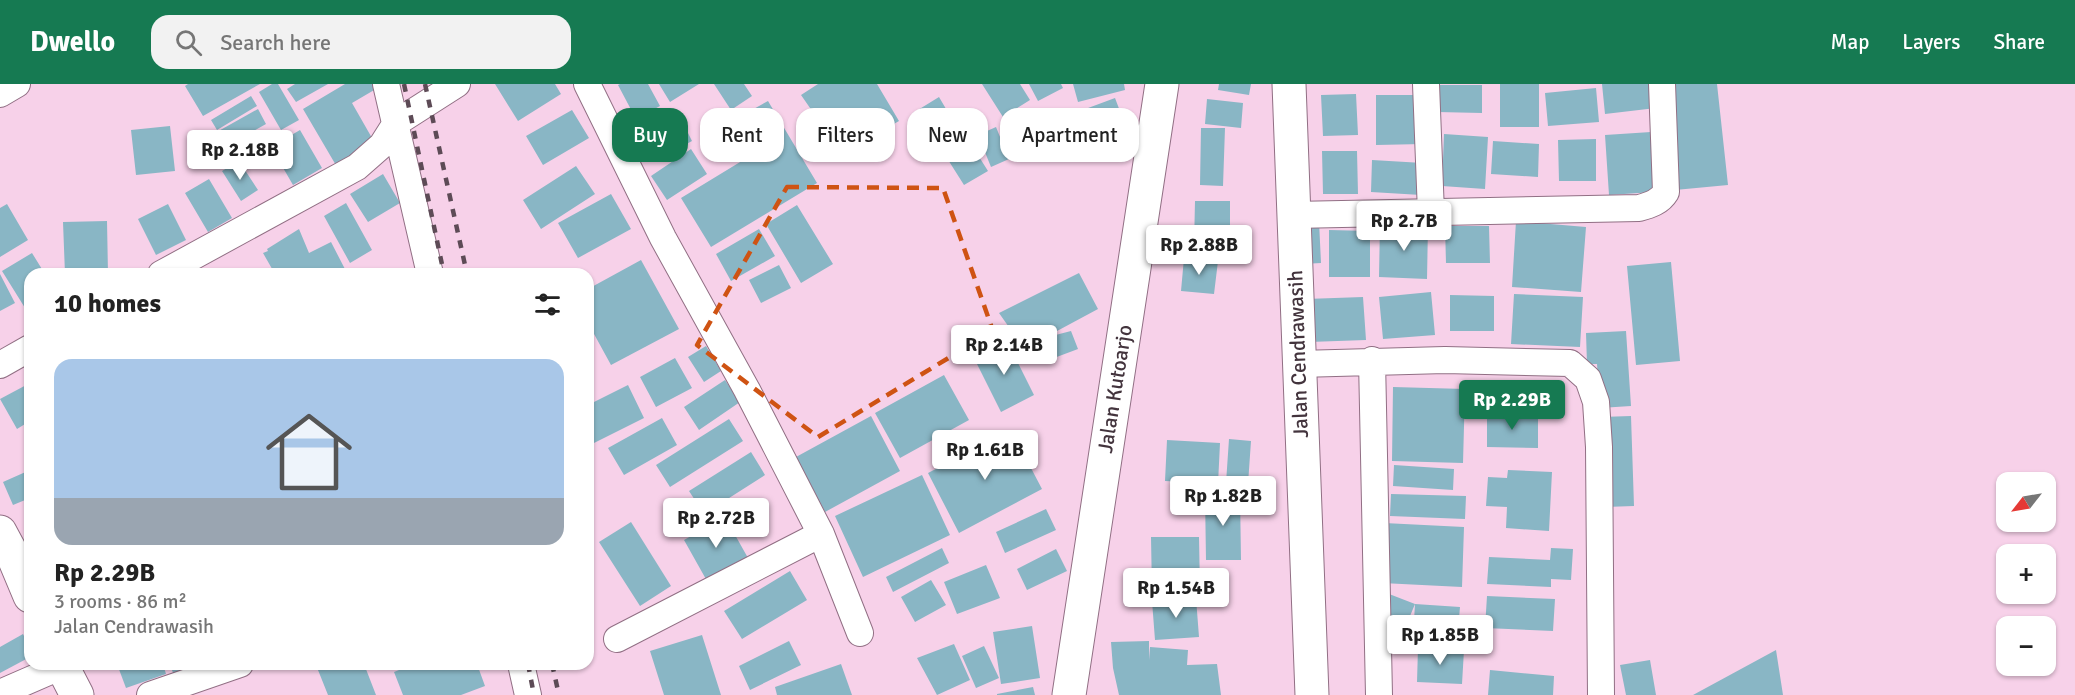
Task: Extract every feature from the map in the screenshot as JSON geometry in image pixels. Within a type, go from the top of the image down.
[{"type":"main road","name":"Jalan Kutoarjo","points":[[1069,695],[1162,84]]},
{"type":"main road","name":"Jalan Cendrawasih","points":[[1289,84],[1312,695]]},
{"type":"main road","points":[[15,546],[24,576]]},
{"type":"main road","points":[[64,670],[78,695]]},
{"type":"street","points":[[0,94],[17,84]]},
{"type":"street","points":[[386,84],[429,268]]},
{"type":"street","points":[[172,268],[357,167],[382,145],[396,123],[457,84]]},
{"type":"street","points":[[587,84],[663,238],[747,390],[822,534],[860,633]]},
{"type":"street","points":[[1426,84],[1431,213]]},
{"type":"street","points":[[1293,215],[1639,208],[1652,205],[1666,192],[1662,84]]},
{"type":"street","points":[[0,365],[24,351]]},
{"type":"street","points":[[1372,360],[1379,695]]},
{"type":"street","points":[[1299,364],[1372,360],[1570,363],[1588,379],[1596,402],[1599,447],[1601,695]]},
{"type":"street","points":[[617,639],[822,534]]},
{"type":"street","points":[[0,693],[50,670]]},
{"type":"street","points":[[150,695],[222,670]]},
{"type":"street","points":[[522,670],[528,695]]},
{"type":"highlighted area","points":[[787,187],[943,188],[993,331],[818,437],[697,345]]},
{"type":"building","points":[[188,84],[260,84],[203,116],[185,86]]},
{"type":"building","points":[[272,84],[278,84],[299,120],[281,130],[259,92]]},
{"type":"building","points":[[295,84],[328,84],[296,102],[287,89]]},
{"type":"building","points":[[345,84],[380,84],[381,86],[352,103],[376,145],[337,167],[303,109]]},
{"type":"building","points":[[495,84],[555,84],[561,94],[518,121]]},
{"type":"building","points":[[648,84],[660,106],[630,108],[618,85]]},
{"type":"building","points":[[659,84],[699,84],[670,102]]},
{"type":"building","points":[[714,84],[744,84],[752,96],[734,108],[730,108]]},
{"type":"building","points":[[818,84],[877,84],[891,108],[810,108],[801,95]]},
{"type":"building","points":[[982,84],[1020,84],[1030,100],[1017,108],[1000,108],[1000,112]]},
{"type":"building","points":[[1029,84],[1061,84],[1063,88],[1038,101]]},
{"type":"building","points":[[1073,84],[1124,84],[1125,90],[1078,102]]},
{"type":"building","points":[[1219,84],[1251,84],[1249,95],[1218,90]]},
{"type":"building","points":[[1500,84],[1539,84],[1539,127],[1500,127]]},
{"type":"building","points":[[1602,84],[1653,84],[1656,108],[1605,114]]},
{"type":"building","points":[[1664,84],[1717,84],[1728,185],[1675,190]]},
{"type":"building","points":[[1437,85],[1482,85],[1482,113],[1437,112]]},
{"type":"building","points":[[1596,88],[1599,122],[1548,126],[1545,93]]},
{"type":"building","points":[[1356,94],[1358,135],[1323,136],[1321,95]]},
{"type":"building","points":[[1376,95],[1423,95],[1423,144],[1376,145]]},
{"type":"building","points":[[251,96],[257,106],[217,130],[211,120]]},
{"type":"building","points":[[939,97],[945,108],[921,108]]},
{"type":"building","points":[[1115,98],[1119,108],[1088,108]]},
{"type":"building","points":[[1207,99],[1243,103],[1241,128],[1205,124]]},
{"type":"building","points":[[768,101],[772,108],[755,108]]},
{"type":"building","points":[[258,109],[266,124],[224,148],[215,133]]},
{"type":"building","points":[[572,110],[589,138],[543,165],[526,136]]},
{"type":"building","points":[[170,126],[175,171],[136,175],[131,130]]},
{"type":"building","points":[[996,127],[1000,137],[1000,162],[1002,162],[991,167],[988,160],[988,131]]},
{"type":"building","points":[[784,128],[796,148],[796,162],[804,162],[817,183],[711,247],[681,198],[740,162],[784,162]]},
{"type":"building","points":[[1201,128],[1225,128],[1223,186],[1200,185]]},
{"type":"building","points":[[300,130],[322,168],[293,185],[271,147]]},
{"type":"building","points":[[1651,132],[1654,192],[1609,195],[1605,135]]},
{"type":"building","points":[[261,133],[269,146],[249,157],[242,145]]},
{"type":"building","points":[[1444,134],[1488,137],[1485,189],[1442,186]]},
{"type":"building","points":[[1596,139],[1596,181],[1559,181],[1558,140]]},
{"type":"building","points":[[1493,141],[1539,144],[1538,177],[1491,174]]},
{"type":"building","points":[[691,149],[707,174],[667,200],[651,176],[672,162],[688,162],[688,151]]},
{"type":"building","points":[[1322,151],[1357,151],[1358,194],[1323,194]]},
{"type":"building","points":[[1372,160],[1423,163],[1421,195],[1371,192]]},
{"type":"building","points":[[239,161],[258,190],[241,201],[222,171]]},
{"type":"building","points":[[949,162],[982,162],[988,171],[964,185]]},
{"type":"building","points":[[576,166],[595,194],[541,229],[523,200]]},
{"type":"building","points":[[383,174],[400,203],[368,222],[350,194]]},
{"type":"building","points":[[209,179],[232,218],[208,232],[185,193]]},
{"type":"building","points":[[611,194],[631,229],[578,258],[558,223]]},
{"type":"building","points":[[1195,201],[1230,201],[1230,247],[1194,246]]},
{"type":"building","points":[[346,203],[372,250],[350,263],[324,216]]},
{"type":"building","points":[[7,204],[28,240],[0,257],[0,208]]},
{"type":"building","points":[[168,204],[186,240],[156,255],[138,219]]},
{"type":"building","points":[[797,205],[833,264],[801,283],[766,224]]},
{"type":"building","points":[[107,221],[108,268],[65,268],[63,222]]},
{"type":"building","points":[[1319,221],[1321,263],[1303,264],[1301,222]]},
{"type":"building","points":[[1516,221],[1586,227],[1581,292],[1512,287]]},
{"type":"building","points":[[1380,224],[1428,226],[1427,279],[1379,277]]},
{"type":"building","points":[[1445,226],[1489,226],[1490,263],[1446,263]]},
{"type":"building","points":[[299,229],[309,253],[331,242],[344,268],[272,268],[263,253],[268,251],[267,249]]},
{"type":"building","points":[[759,229],[775,256],[731,281],[716,254]]},
{"type":"building","points":[[1329,230],[1370,231],[1370,277],[1329,277]]},
{"type":"building","points":[[32,253],[41,268],[24,268],[24,306],[2,271]]},
{"type":"building","points":[[1184,258],[1218,261],[1214,294],[1181,291]]},
{"type":"building","points":[[641,260],[679,329],[611,365],[594,334],[594,286]]},
{"type":"building","points":[[1671,262],[1680,361],[1636,365],[1627,266]]},
{"type":"building","points":[[779,265],[791,288],[761,303],[749,280]]},
{"type":"building","points":[[1079,273],[1098,309],[1023,347],[999,313]]},
{"type":"building","points":[[0,274],[15,303],[0,311]]},
{"type":"building","points":[[1431,292],[1435,335],[1383,339],[1379,297]]},
{"type":"building","points":[[1514,294],[1583,297],[1580,347],[1511,344]]},
{"type":"building","points":[[1450,295],[1494,296],[1494,331],[1450,331]]},
{"type":"building","points":[[1363,297],[1366,340],[1309,342],[1306,299]]},
{"type":"building","points":[[1071,331],[1078,349],[1054,358],[1044,338]]},
{"type":"building","points":[[1626,331],[1631,406],[1600,408],[1597,364],[1587,364],[1586,333]]},
{"type":"building","points":[[1006,339],[1034,395],[1001,412],[973,356]]},
{"type":"building","points":[[706,346],[721,371],[704,382],[688,357]]},
{"type":"building","points":[[675,358],[692,388],[656,407],[640,377]]},
{"type":"building","points":[[944,375],[969,420],[900,458],[875,413]]},
{"type":"building","points":[[725,380],[740,402],[699,430],[684,407]]},
{"type":"building","points":[[628,385],[644,418],[594,443],[594,402]]},
{"type":"building","points":[[24,386],[24,425],[17,429],[0,399]]},
{"type":"building","points":[[1393,387],[1465,389],[1463,463],[1392,461]]},
{"type":"building","points":[[1487,414],[1538,416],[1538,448],[1487,447]]},
{"type":"building","points":[[871,416],[900,471],[825,512],[796,457]]},
{"type":"building","points":[[1631,416],[1634,506],[1605,507],[1601,417]]},
{"type":"building","points":[[662,418],[677,445],[624,475],[608,448]]},
{"type":"building","points":[[729,419],[743,441],[670,487],[656,465]]},
{"type":"building","points":[[1011,430],[1042,489],[959,533],[928,473]]},
{"type":"building","points":[[1229,439],[1251,441],[1248,484],[1226,483]]},
{"type":"building","points":[[1167,440],[1220,443],[1218,484],[1165,481]]},
{"type":"building","points":[[751,452],[765,475],[704,514],[689,491]]},
{"type":"building","points":[[1394,465],[1454,469],[1453,490],[1393,486]]},
{"type":"building","points":[[1508,470],[1552,472],[1549,531],[1506,528],[1507,507],[1486,506],[1488,477],[1507,478]]},
{"type":"building","points":[[24,473],[24,500],[13,505],[3,482]]},
{"type":"building","points":[[922,475],[950,535],[863,577],[835,516]]},
{"type":"building","points":[[1391,494],[1466,496],[1465,519],[1390,516]]},
{"type":"building","points":[[1205,495],[1240,495],[1241,560],[1206,560]]},
{"type":"building","points":[[1046,509],[1056,530],[1005,553],[996,532]]},
{"type":"building","points":[[725,517],[748,558],[707,581],[684,540]]},
{"type":"building","points":[[631,522],[671,586],[640,606],[599,542]]},
{"type":"building","points":[[1384,523],[1464,527],[1462,587],[1382,583]]},
{"type":"building","points":[[1151,537],[1199,537],[1200,591],[1152,592]]},
{"type":"building","points":[[942,548],[949,563],[893,592],[886,577]]},
{"type":"building","points":[[1551,548],[1573,549],[1571,580],[1551,579],[1551,587],[1487,584],[1489,557],[1550,560]]},
{"type":"building","points":[[1056,549],[1067,571],[1027,590],[1017,569]]},
{"type":"building","points":[[986,565],[1000,598],[957,614],[944,582]]},
{"type":"building","points":[[790,571],[807,600],[742,639],[724,611]]},
{"type":"building","points":[[931,580],[946,605],[915,622],[901,597]]},
{"type":"building","points":[[1384,592],[1415,604],[1403,633],[1385,637]]},
{"type":"building","points":[[1487,596],[1555,599],[1553,631],[1485,628]]},
{"type":"building","points":[[1196,598],[1199,637],[1155,640],[1152,601]]},
{"type":"building","points":[[1415,604],[1460,607],[1457,641],[1413,637]]},
{"type":"building","points":[[1032,626],[1040,678],[1001,684],[993,632]]},
{"type":"building","points":[[23,634],[24,660],[0,673],[0,647]]},
{"type":"building","points":[[702,635],[721,695],[664,695],[650,651]]},
{"type":"building","points":[[789,641],[801,665],[750,690],[739,666]]},
{"type":"building","points":[[1149,641],[1149,660],[1150,647],[1188,650],[1187,665],[1217,664],[1221,695],[1119,695],[1113,668],[1111,642]]},
{"type":"building","points":[[954,644],[970,680],[937,695],[917,658]]},
{"type":"building","points":[[984,646],[999,678],[976,688],[962,656]]},
{"type":"building","points":[[1418,648],[1464,650],[1462,684],[1417,682]]},
{"type":"building","points":[[1776,650],[1783,695],[1693,695]]},
{"type":"building","points":[[1650,660],[1656,695],[1626,695],[1620,665]]},
{"type":"building","points":[[841,664],[852,695],[777,695],[775,687]]},
{"type":"building","points":[[119,670],[165,670],[166,674],[126,688]]},
{"type":"building","points":[[172,670],[200,670],[175,679]]},
{"type":"building","points":[[318,670],[366,670],[376,695],[328,695]]},
{"type":"building","points":[[399,670],[479,670],[485,686],[461,695],[403,695],[394,672]]},
{"type":"building","points":[[1490,670],[1554,676],[1553,695],[1488,695]]},
{"type":"building","points":[[1033,687],[1035,695],[997,695],[997,694]]},
{"type":"railway","points":[[404,84],[443,268]]},
{"type":"railway","points":[[425,84],[466,268]]},
{"type":"railway","points":[[529,670],[534,695]]},
{"type":"railway","points":[[553,670],[559,695]]}]
